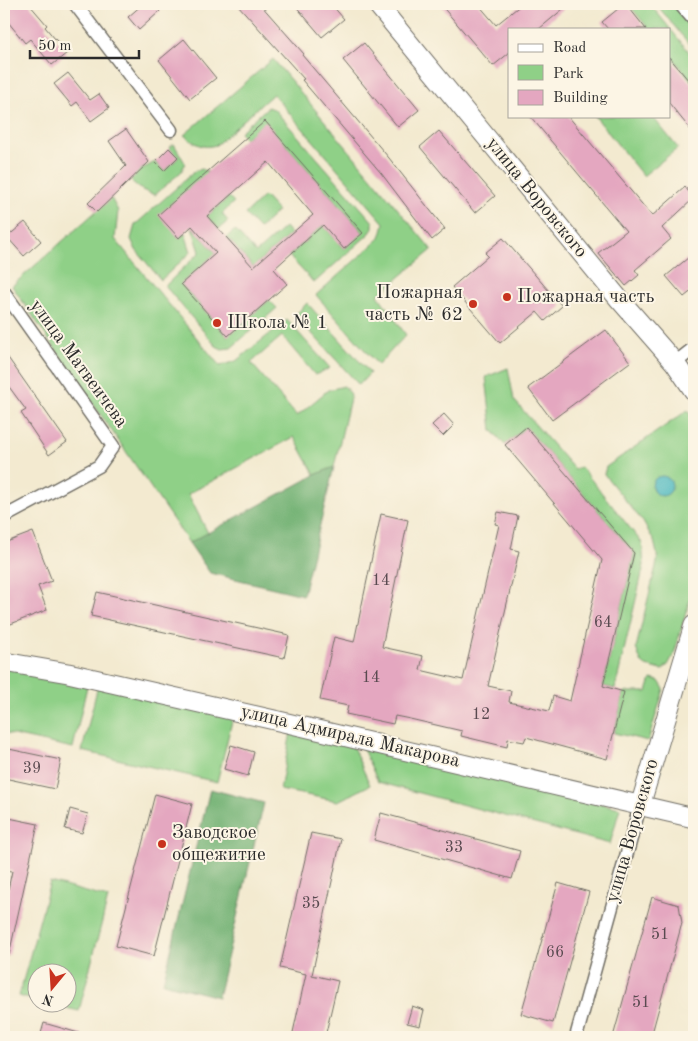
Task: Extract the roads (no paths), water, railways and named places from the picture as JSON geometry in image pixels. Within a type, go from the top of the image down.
[{"type":"street","points":[[75,4],[171,130]]},
{"type":"street","name":"улица Воровского","points":[[376,4],[619,300],[675,363],[694,391]]},
{"type":"street","points":[[680,4],[694,20]]},
{"type":"street","name":"улица Матвеичева","points":[[4,292],[113,446],[99,466],[4,517]]},
{"type":"street","points":[[675,363],[694,348]]},
{"type":"street","name":"улица Воровского","points":[[576,1037],[640,806],[694,625]]},
{"type":"street","name":"улица Адмирала Макарова","points":[[4,662],[68,673],[568,787],[694,818]]},
{"type":"water","points":[[662,476],[669,479],[672,486],[669,493],[662,496],[655,493],[652,486],[655,479]]},
{"type":"place","name":"Пожарная часть","points":[[507,297]]},
{"type":"place","name":"Пожарная часть № 62","points":[[473,304]]},
{"type":"place","name":"Школа № 1","points":[[217,323]]},
{"type":"place","name":"Заводское общежитие","points":[[162,844]]}]
